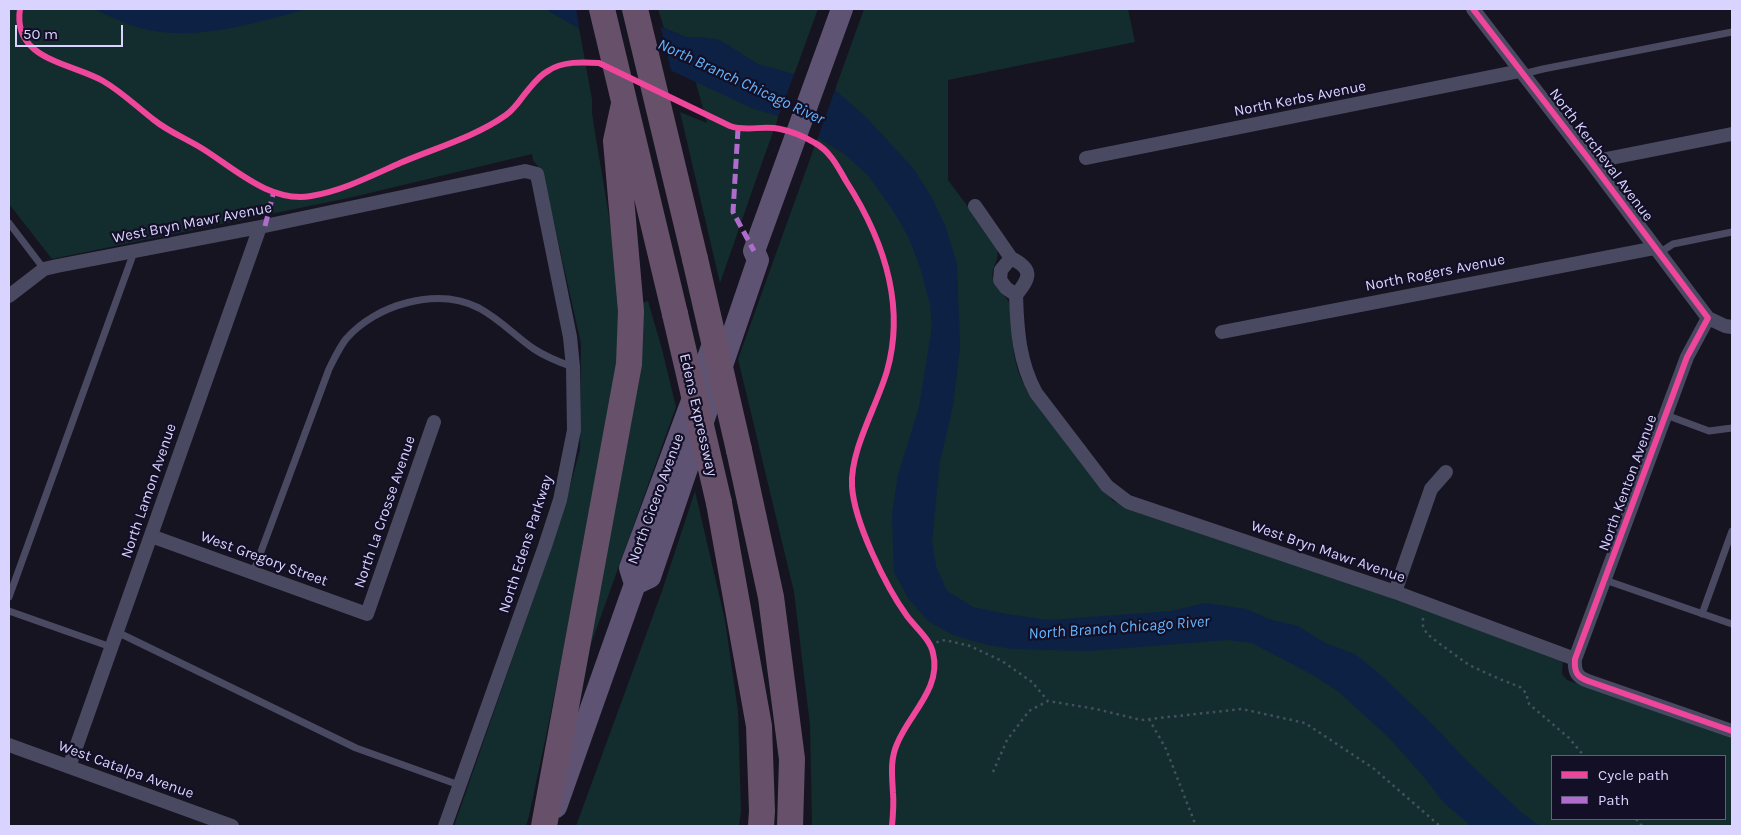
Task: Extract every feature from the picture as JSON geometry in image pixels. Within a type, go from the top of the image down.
[{"type":"highway","name":"Edens Expressway","points":[[602,9],[719,504],[759,726],[761,826]]},
{"type":"highway","points":[[635,9],[695,258],[771,598],[792,759],[790,826]]},
{"type":"highway","points":[[544,826],[629,364],[632,311],[616,141],[624,104]]},
{"type":"main road","name":"North Cicero Avenue","points":[[549,826],[635,584],[650,577],[758,260],[754,251],[842,9]]},
{"type":"street","name":"North Kercheval Avenue","points":[[1473,9],[1708,318]]},
{"type":"street","name":"North Kerbs Avenue","points":[[1086,158],[1521,73]]},
{"type":"street","points":[[1591,162],[1732,134]]},
{"type":"street","name":"West Bryn Mawr Avenue","points":[[9,296],[44,269],[260,227],[525,170],[537,174]]},
{"type":"street","name":"North Edens Parkway","points":[[445,826],[560,500],[574,430],[573,367],[570,337],[537,174]]},
{"type":"street","points":[[975,206],[1011,258],[1024,266],[1028,274],[1026,283],[1016,295],[1006,288],[1000,280],[1001,270],[1011,258]]},
{"type":"street","name":"North Lamon Avenue","points":[[69,767],[260,227]]},
{"type":"street","name":"North Rogers Avenue","points":[[1222,332],[1657,250]]},
{"type":"street","name":"West Bryn Mawr Avenue","points":[[1016,295],[1018,342],[1027,376],[1036,393],[1107,486],[1128,502],[1424,602],[1575,660]]},
{"type":"street","points":[[1708,318],[1725,326],[1732,327]]},
{"type":"street","name":"North Kenton Avenue","points":[[1575,660],[1688,357],[1708,318]]},
{"type":"street","name":"North La Crosse Avenue","points":[[367,614],[434,422]]},
{"type":"street","points":[[1395,592],[1431,489],[1446,472]]},
{"type":"street","name":"West Gregory Street","points":[[151,536],[367,614]]},
{"type":"street","points":[[1575,660],[1576,673],[1580,678],[1732,731]]},
{"type":"street","name":"West Catalpa Avenue","points":[[9,745],[232,826]]},
{"type":"lane","points":[[1521,73],[1732,32]]},
{"type":"lane","points":[[9,223],[44,269]]},
{"type":"lane","points":[[1657,250],[1673,244],[1732,232]]},
{"type":"lane","points":[[9,597],[134,252]]},
{"type":"lane","points":[[253,573],[337,352],[358,328],[374,317],[403,304],[420,300],[440,299],[458,301],[477,307],[490,314],[535,350],[573,367]]},
{"type":"lane","points":[[1666,415],[1709,431],[1732,428]]},
{"type":"lane","points":[[1702,614],[1732,532]]},
{"type":"lane","points":[[1605,580],[1732,624]]},
{"type":"lane","points":[[9,611],[111,648]]},
{"type":"lane","points":[[117,632],[356,748],[460,785]]},
{"type":"path","points":[[1424,602],[1423,626],[1427,634],[1469,665],[1520,687],[1526,693],[1529,704],[1568,738],[1583,755]]},
{"type":"path","points":[[930,645],[945,640],[970,646],[1002,660],[1032,682],[1048,701]]},
{"type":"path","points":[[993,772],[1007,740],[1029,711],[1048,701],[1096,709],[1141,720],[1242,709],[1305,723],[1373,768],[1440,826]]},
{"type":"path","points":[[1150,719],[1166,749],[1196,826]]},
{"type":"green space","points":[[9,9],[550,9],[551,12],[579,28],[592,99],[592,113],[614,251],[619,306],[618,355],[609,416],[554,697],[526,826],[454,826],[558,528],[580,450],[581,344],[543,173],[533,160],[532,154],[353,197],[52,259],[9,204]]},
{"type":"green space","points":[[658,9],[818,9],[720,283],[680,112],[707,123],[683,36],[664,28]]},
{"type":"green space","points":[[864,9],[1128,9],[1135,42],[948,80],[948,180],[995,243],[998,254],[993,270],[993,280],[1010,305],[1015,359],[1027,391],[1088,472],[1113,501],[1563,657],[1562,674],[1567,680],[1732,738],[1732,826],[812,826],[810,725],[794,592],[738,359]]},
{"type":"green space","points":[[648,301],[676,407],[577,683],[639,304]]},
{"type":"green space","points":[[695,491],[725,620],[738,711],[741,811],[739,826],[576,826],[662,591]]},
{"type":"water","points":[[94,9],[307,9],[243,26],[221,30],[177,33],[133,26]]},
{"type":"water","name":"North Branch Chicago River","points":[[545,9],[615,9],[686,37],[720,40],[758,64],[794,74],[835,90],[865,116],[913,168],[931,196],[946,228],[957,264],[960,347],[953,406],[940,461],[932,541],[936,566],[947,591],[973,607],[1049,620],[1171,611],[1205,603],[1246,609],[1272,620],[1298,626],[1325,643],[1355,654],[1381,675],[1468,762],[1522,813],[1540,826],[1471,826],[1444,803],[1424,777],[1389,738],[1339,692],[1313,675],[1252,643],[1227,640],[1089,651],[1013,649],[988,645],[953,635],[928,621],[908,598],[894,572],[892,514],[898,475],[919,407],[932,326],[930,304],[920,267],[908,236],[892,209],[867,174],[843,153],[818,138],[775,115],[754,109],[579,28]]},
{"type":"pier","points":[[576,9],[622,9],[660,24],[672,74],[580,31]]},
{"type":"pier","points":[[795,72],[836,87],[817,140],[777,120]]},
{"type":"marked path","points":[[738,129],[733,212],[754,251]]},
{"type":"marked path","points":[[265,226],[274,191]]},
{"type":"cycle path","points":[[20,9],[20,26],[25,39],[35,49],[61,64],[103,81],[154,120],[203,149],[254,183],[281,194],[296,197],[334,191],[481,130],[509,113],[544,73],[560,65],[573,63],[599,63],[730,126],[736,128],[774,128],[784,130],[807,139],[825,150],[840,170],[870,225],[880,248],[892,296],[894,321],[892,346],[883,385],[855,458],[852,486],[854,501],[872,554],[899,604],[929,643],[935,666],[929,689],[902,733],[893,756],[892,826]]},
{"type":"cycle path","points":[[1473,9],[1708,318],[1687,357],[1575,659],[1576,671],[1581,678],[1588,681],[1732,731]]}]
